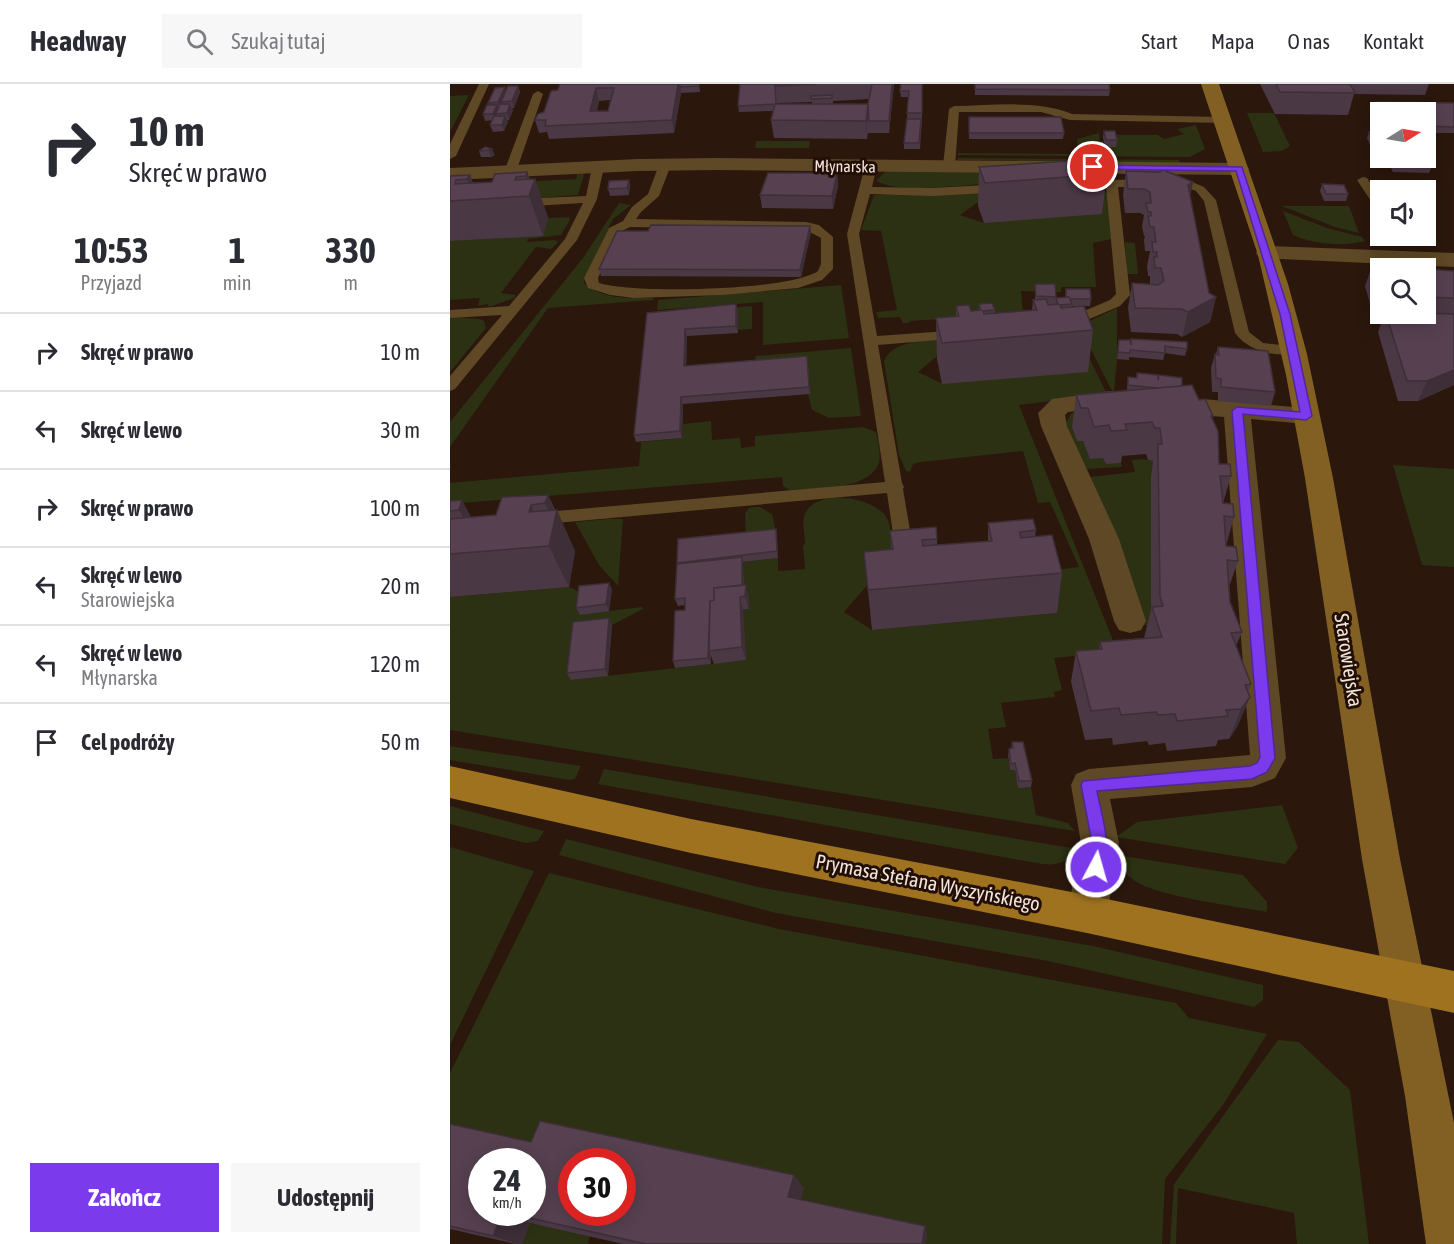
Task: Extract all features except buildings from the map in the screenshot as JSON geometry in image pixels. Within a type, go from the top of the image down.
[{"type":"main road","name":"Starowiejska","points":[[1210,84],[1267,253],[1293,350],[1319,478],[1381,859],[1428,1096],[1450,1244]]},
{"type":"main road","name":"Prymasa Stefana Wyszyńskiego","points":[[450,782],[680,834],[1087,914],[1454,992]]},
{"type":"street","name":"Młynarska","points":[[450,174],[665,165],[1239,169]]},
{"type":"street","points":[[1267,253],[1454,260]]},
{"type":"street","points":[[1130,621],[1104,539],[1054,426],[1051,413],[1061,405],[1110,399],[1306,416]]},
{"type":"street","points":[[1087,914],[1100,843],[1089,785],[1252,772],[1262,767],[1268,758],[1237,411]]},
{"type":"lane","points":[[450,156],[484,84]]},
{"type":"lane","points":[[510,172],[538,93]]},
{"type":"lane","points":[[949,166],[954,109],[1041,109],[1056,111],[1070,117],[1223,120]]},
{"type":"lane","points":[[628,223],[806,226],[815,228],[826,237],[829,266],[822,276],[798,284],[662,294],[605,291],[593,285],[591,278],[613,231],[628,223],[636,210],[653,196],[665,165]]},
{"type":"lane","points":[[871,166],[866,190],[855,218],[853,234],[906,557]]},
{"type":"lane","points":[[450,386],[571,240],[591,199],[598,167]]},
{"type":"lane","points":[[1363,180],[1370,190]]},
{"type":"lane","points":[[1065,183],[1190,185],[1206,194],[1210,200],[1242,333],[1249,342],[1257,346],[1293,350]]},
{"type":"lane","points":[[1047,327],[1065,325],[1099,311],[1115,303],[1123,295],[1112,183]]},
{"type":"lane","points":[[866,190],[932,192],[1020,186]]},
{"type":"lane","points":[[509,203],[591,199]]},
{"type":"lane","points":[[450,314],[513,310]]},
{"type":"lane","points":[[871,341],[977,333]]},
{"type":"lane","points":[[518,520],[666,509],[896,487]]},
{"type":"green space","points":[[469,95],[450,132],[450,96]]},
{"type":"green space","points":[[1247,113],[1274,113],[1290,146],[1282,151],[1263,152]]},
{"type":"green space","points":[[1196,125],[1205,149],[1190,157],[958,155],[958,153],[1078,154],[1077,139],[1099,133],[1100,141],[1104,141],[1105,147],[1116,147],[1113,135],[1158,135],[1164,139],[1184,134],[1177,129]]},
{"type":"green space","points":[[756,141],[810,141],[809,148],[755,148]]},
{"type":"green space","points":[[958,158],[1179,160],[1180,163],[958,160]]},
{"type":"green space","points":[[886,171],[982,171],[987,184],[930,188],[899,187],[876,181]]},
{"type":"green space","points":[[577,174],[584,175],[578,195],[521,199],[518,182],[576,179]]},
{"type":"green space","points":[[1098,187],[1108,194],[1111,239],[1093,243],[1096,287],[1061,287],[1061,292],[1021,291],[1023,314],[910,321],[908,323],[903,323],[900,317],[878,318],[876,312],[897,310],[881,231],[861,230],[874,195],[991,191],[960,215],[984,223]]},
{"type":"green space","points":[[619,203],[631,205],[613,219],[584,283],[599,293],[626,298],[654,298],[653,300],[548,308],[450,447],[450,422],[583,258]]},
{"type":"green space","points":[[1282,206],[1349,206],[1359,233],[1335,227]]},
{"type":"green space","points":[[1283,211],[1327,228],[1362,237],[1365,241],[1338,244],[1301,238],[1293,235]]},
{"type":"green space","points":[[569,217],[570,220],[561,235],[528,239],[527,242],[555,240],[558,242],[551,249],[536,247],[501,293],[516,295],[514,298],[489,307],[487,304],[478,306],[480,298],[450,300],[450,241],[543,235],[548,218]]},
{"type":"green space","points":[[1125,242],[1135,243],[1138,274],[1127,274]]},
{"type":"green space","points":[[841,285],[849,338],[763,345],[763,302],[657,310],[658,300]]},
{"type":"green space","points":[[752,306],[752,329],[737,330],[667,312]]},
{"type":"green space","points":[[1117,308],[1117,359],[1114,391],[1112,391],[1079,326]]},
{"type":"green space","points":[[450,317],[480,319],[484,321],[486,328],[450,372]]},
{"type":"green space","points":[[1078,335],[1107,394],[1019,405],[1112,638],[1112,646],[1103,653],[1054,658],[1062,690],[1054,692],[1055,697],[1001,703],[1006,727],[988,729],[993,759],[1008,758],[1010,770],[1015,770],[1018,787],[1031,787],[1036,815],[1068,823],[1075,831],[450,730],[450,597],[569,587],[609,611],[642,607],[643,609],[612,625],[577,629],[571,680],[746,660],[743,610],[749,609],[749,598],[744,598],[743,562],[778,558],[778,571],[805,569],[803,523],[806,512],[822,500],[848,498],[861,501],[882,512],[888,520],[892,557],[844,612],[872,630],[1056,613],[1055,570],[1079,567],[1050,502],[1038,503],[1023,451],[921,462],[913,464],[910,472],[906,471],[899,455],[884,361],[896,348],[905,344],[954,338],[953,343],[918,372],[943,384]]},
{"type":"green space","points":[[851,348],[861,416],[829,418],[812,410],[808,394],[756,367],[755,356]]},
{"type":"green space","points":[[1079,409],[1083,441],[1103,458],[1121,463],[1122,467],[1086,469],[1066,423],[1071,414]]},
{"type":"green space","points":[[711,421],[712,440],[740,438],[741,448],[755,446],[755,436],[863,427],[876,432],[880,458],[872,473],[863,479],[852,484],[825,488],[789,490],[783,486],[782,477],[450,504],[450,483],[639,466],[641,442],[682,438],[683,424]]},
{"type":"green space","points":[[1132,460],[1153,461],[1155,477],[1151,478],[1151,627],[1140,623],[1090,477],[1135,472]]},
{"type":"green space","points":[[1393,465],[1454,469],[1454,567],[1422,565]]},
{"type":"green space","points":[[753,507],[760,507],[772,514],[777,536],[746,539],[745,513]]},
{"type":"green space","points":[[623,519],[618,586],[599,565],[575,522]]},
{"type":"green space","points":[[450,746],[581,766],[575,779],[569,780],[450,760]]},
{"type":"green space","points":[[604,769],[1077,849],[1062,862],[1042,864],[598,784]]},
{"type":"green space","points":[[1282,805],[1298,848],[1285,864],[1116,837],[1137,822]]},
{"type":"green space","points":[[450,806],[544,831],[538,841],[526,843],[450,824]]},
{"type":"green space","points":[[566,839],[758,887],[1093,946],[1263,985],[1263,1000],[1254,1007],[1048,961],[776,913],[559,855]]},
{"type":"green space","points":[[450,847],[534,871],[450,1045]]},
{"type":"green space","points":[[1117,855],[1243,875],[1267,902],[1267,912],[1179,896],[1146,887],[1125,873]]},
{"type":"green space","points":[[549,873],[779,929],[1176,1003],[1189,1018],[1267,1034],[1223,1105],[1165,1179],[1162,1244],[925,1244],[926,1236],[798,1209],[803,1188],[636,1153],[636,1148],[615,1148],[563,1137],[555,1157],[546,1155],[546,1148],[514,1148],[450,1134],[450,1073]]},
{"type":"green space","points":[[1278,1040],[1299,1042],[1350,1090],[1369,1244],[1297,1244],[1294,1213],[1178,1188],[1176,1244],[1170,1244],[1174,1184]]},
{"type":"green space","points":[[529,1226],[544,1226],[590,1236],[588,1244],[522,1244]]},
{"type":"route","points":[[1093,167],[1239,169],[1245,181],[1285,314],[1306,416],[1237,411],[1268,758],[1262,767],[1252,772],[1089,785],[1100,843],[1096,867]]}]
